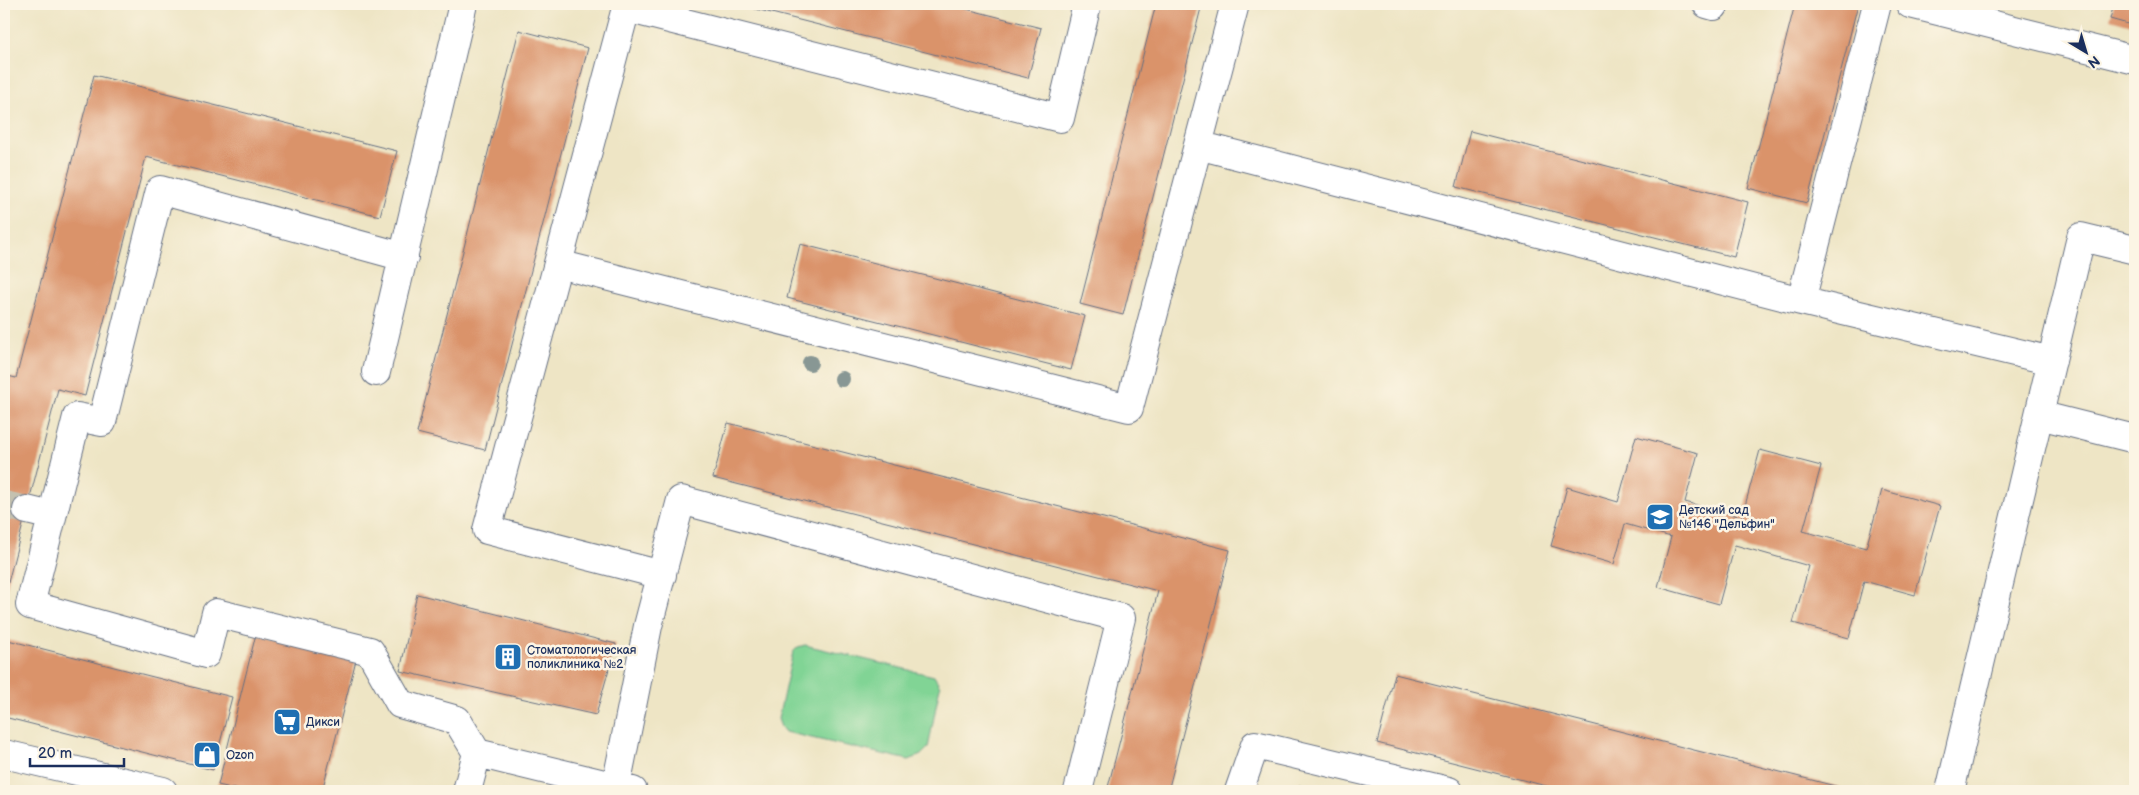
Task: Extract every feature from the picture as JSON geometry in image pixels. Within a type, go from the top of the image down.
[{"type":"lane","points":[[376,372],[463,4]]},
{"type":"lane","points":[[662,575],[488,530],[626,8],[1060,118],[1087,4]]},
{"type":"lane","points":[[558,264],[1129,408],[1235,4]]},
{"type":"lane","points":[[1707,4],[1714,6],[1715,4]]},
{"type":"lane","points":[[1801,301],[1877,4]]},
{"type":"lane","points":[[1910,4],[2135,60]]},
{"type":"lane","points":[[1198,145],[1801,301],[2052,361]]},
{"type":"lane","points":[[404,258],[160,190],[102,422],[78,417],[40,513],[30,605],[206,654],[216,613],[370,651],[400,704],[457,720],[477,753],[625,789],[648,626],[681,500],[1122,618],[1078,791]]},
{"type":"lane","points":[[1950,791],[2081,237],[2135,250]]},
{"type":"lane","points":[[2039,415],[2135,439]]},
{"type":"lane","points":[[1239,791],[1255,745],[1449,791]]},
{"type":"lane","points":[[467,791],[477,753]]},
{"type":"lane","points":[[4,754],[163,791]]},
{"type":"green space","points":[[805,645],[934,676],[940,686],[928,748],[921,755],[909,760],[785,732],[778,719],[793,652],[798,647]]},
{"type":"building","points":[[736,4],[947,4],[1041,28],[1028,78]]},
{"type":"building","points":[[1156,4],[1202,4],[1123,315],[1080,304]]},
{"type":"building","points":[[1795,4],[1858,4],[1807,203],[1748,188]]},
{"type":"building","points":[[2114,4],[2135,4],[2135,26],[2110,19]]},
{"type":"building","points":[[519,30],[588,48],[485,450],[417,433]]},
{"type":"building","points":[[94,75],[397,151],[380,216],[146,157],[85,396],[58,389],[4,598],[4,375],[16,378]]},
{"type":"building","points":[[1470,131],[1748,202],[1734,257],[1456,187]]},
{"type":"building","points":[[800,244],[1085,316],[1071,370],[787,298]]},
{"type":"building","points":[[728,423],[1230,550],[1168,791],[1107,791],[1158,591],[713,478]]},
{"type":"building","points":[[1636,436],[1698,453],[1685,502],[1742,517],[1760,450],[1821,466],[1803,531],[1866,548],[1882,490],[1940,506],[1915,595],[1864,581],[1849,638],[1793,623],[1809,566],[1735,545],[1719,604],[1658,587],[1671,537],[1625,524],[1614,564],[1551,546],[1567,487],[1618,502]]},
{"type":"building","name":"Стоматологическая поликлиника №2","points":[[417,594],[616,644],[596,715],[400,671]]},
{"type":"building","name":"Дикси","points":[[256,634],[356,660],[322,791],[244,791],[218,785]]},
{"type":"building","points":[[4,639],[232,697],[213,770],[4,717]]},
{"type":"building","points":[[1395,674],[1855,791],[1566,791],[1377,743]]},
{"type":"building","points":[[1299,785],[1320,791],[1297,791]]},
{"type":"tunnel","points":[[4,505],[27,510]]},
{"type":"place","name":"Детский сад №146 \"Дельфин\"","points":[[1660,517]]},
{"type":"place","name":"Стоматологическая поликлиника №2","points":[[508,657]]},
{"type":"place","name":"Дикси","points":[[287,722]]},
{"type":"place","name":"Ozon","points":[[207,755]]}]
